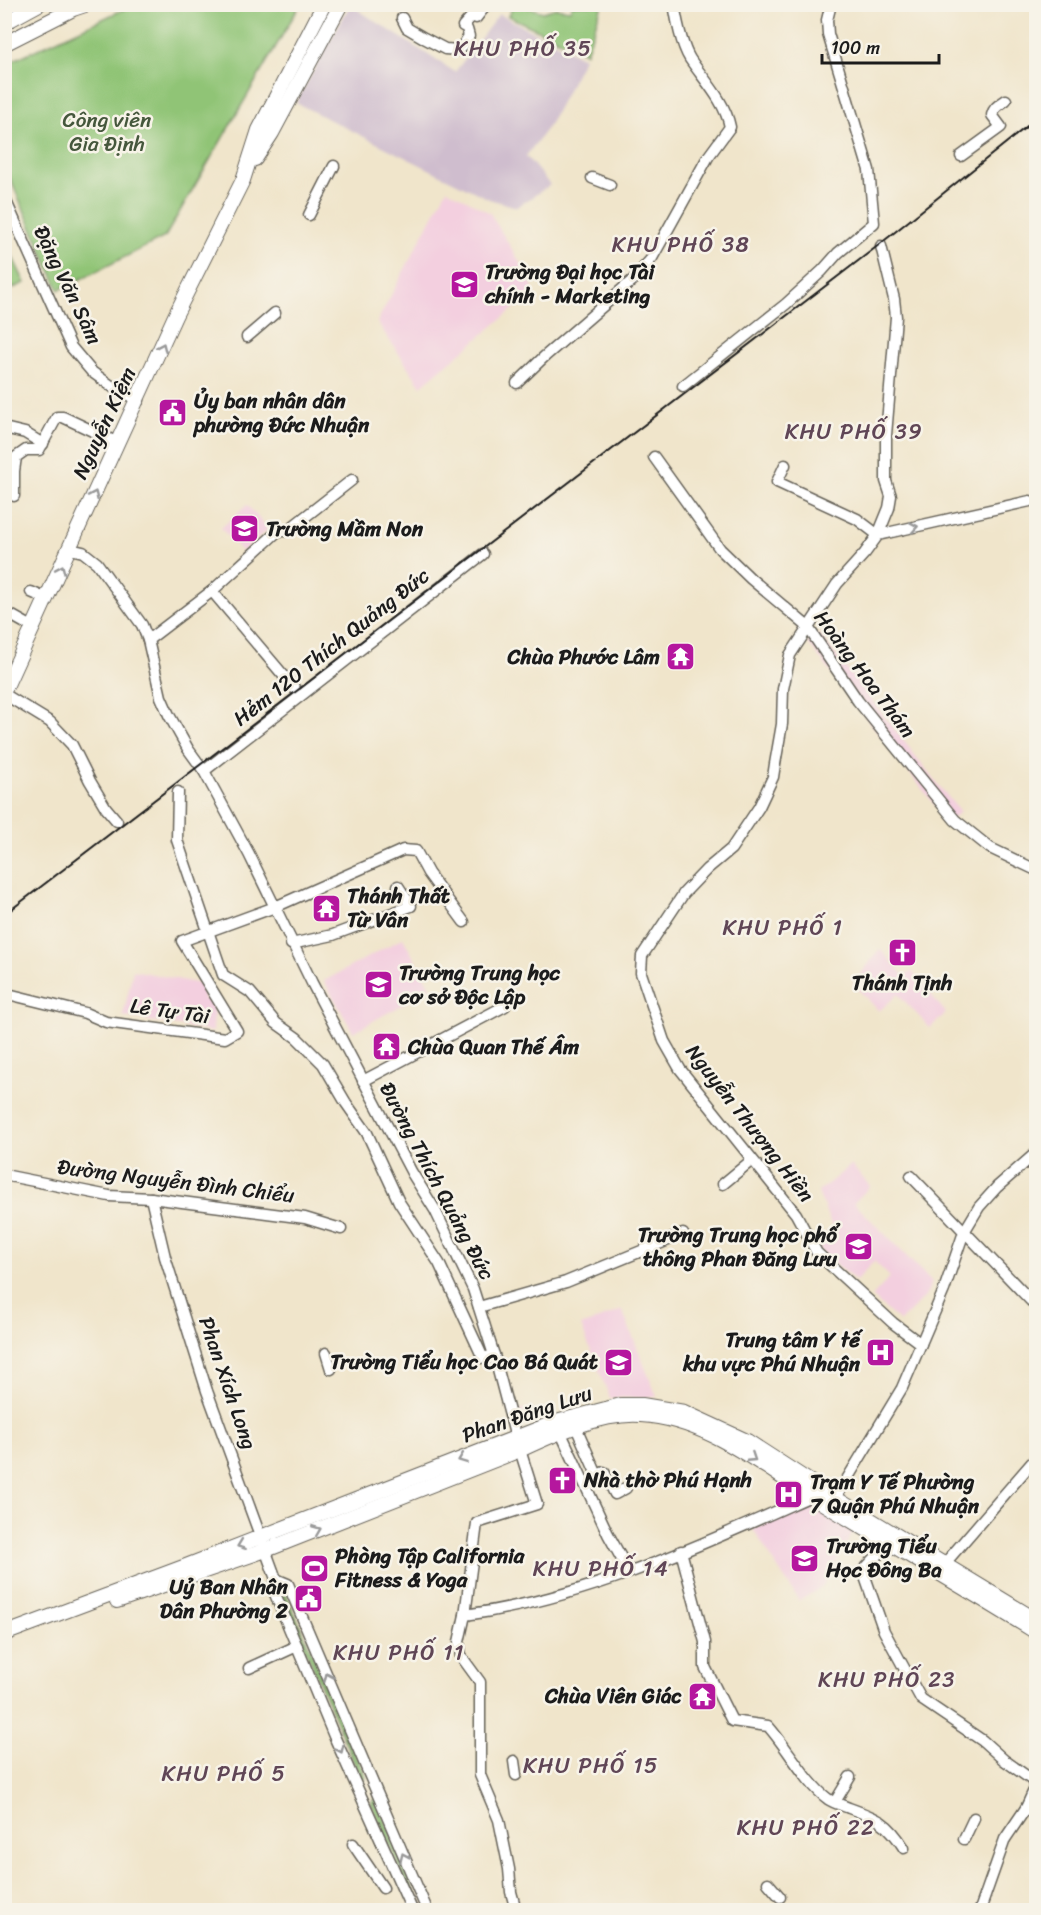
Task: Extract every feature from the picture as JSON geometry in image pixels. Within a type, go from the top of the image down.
[{"type":"main road","points":[[4,23],[39,4]]},
{"type":"main road","points":[[4,44],[76,7],[88,4]]},
{"type":"main road","name":"Nguyễn Kiệm","points":[[245,174],[259,130],[324,4]]},
{"type":"main road","points":[[245,174],[334,4]]},
{"type":"main road","name":"Nguyễn Kiệm","points":[[4,693],[139,400],[175,316],[245,174],[272,133],[341,4]]},
{"type":"main road","name":"Phan Đăng Lưu","points":[[518,1444],[556,1422],[621,1405],[662,1407],[684,1412],[747,1441],[814,1491],[890,1542],[941,1567],[1036,1632]]},
{"type":"main road","name":"Phan Đăng Lưu","points":[[4,1641],[264,1544],[518,1444],[618,1416],[640,1415],[680,1421],[739,1449],[814,1491]]},
{"type":"main road","name":"Phan Đăng Lưu","points":[[832,1503],[1036,1620]]},
{"type":"main road","name":"Phan Đăng Lưu","points":[[4,1634],[264,1544]]},
{"type":"street","points":[[402,18],[407,28],[424,38],[445,49],[460,50],[469,36],[465,28],[473,15],[476,18],[483,9],[476,4]]},
{"type":"street","points":[[517,383],[633,280],[652,258],[708,157],[729,127],[728,115],[688,56],[674,4]]},
{"type":"street","points":[[683,386],[786,304],[838,253],[874,223],[869,170],[828,34],[827,20],[831,4]]},
{"type":"street","points":[[961,156],[1001,127],[992,112],[1006,100]]},
{"type":"street","points":[[309,215],[334,166]]},
{"type":"street","points":[[592,178],[610,184]]},
{"type":"street","name":"Đặng Văn Sâm","points":[[4,197],[72,347],[92,372],[117,390],[139,400]]},
{"type":"street","name":"Nguyễn Thượng Hiền","points":[[881,246],[896,317],[886,435],[886,481],[891,496],[889,508],[878,535],[837,584],[807,626],[790,655],[783,689],[782,724],[775,764],[759,807],[731,849],[707,869],[684,893],[642,956],[641,973],[664,1041],[680,1069],[796,1214],[817,1253],[893,1323],[921,1344]]},
{"type":"street","points":[[247,337],[275,313]]},
{"type":"street","points":[[14,496],[16,457],[26,450],[39,450],[57,417],[63,417],[118,443]]},
{"type":"street","points":[[4,428],[25,433],[43,444]]},
{"type":"street","name":"Hoàng Hoa Thám","points":[[654,457],[715,544],[751,579],[807,626],[858,701],[955,820],[990,848],[1036,870]]},
{"type":"street","points":[[785,465],[777,482],[857,519],[878,535],[1034,500]]},
{"type":"street","points":[[148,640],[212,591],[278,531],[288,531],[352,480]]},
{"type":"street","points":[[70,549],[83,552],[97,563],[142,625],[148,640],[161,697],[188,749],[204,771],[249,854],[291,944],[333,935],[411,906],[398,886]]},
{"type":"street","name":"Hẻm 120 Thích Quảng Đức","points":[[204,771],[377,631],[483,554]]},
{"type":"street","points":[[212,591],[295,688]]},
{"type":"street","points":[[31,592],[47,599]]},
{"type":"street","points":[[4,610],[34,628]]},
{"type":"street","points":[[4,693],[50,722],[72,745],[96,790],[117,821]]},
{"type":"street","points":[[178,792],[177,840],[223,975],[250,992],[276,1023],[297,1038],[323,1065],[368,1134],[399,1202],[439,1263],[470,1325],[483,1358],[494,1355]]},
{"type":"street","name":"Lê Tự Tài","points":[[4,993],[85,1013],[106,1022],[225,1038],[237,1031],[182,940],[275,907],[403,850],[416,851],[428,873],[464,922]]},
{"type":"street","name":"Đường Thích Quảng Đức","points":[[291,944],[363,1082],[435,1210],[474,1293],[537,1504],[477,1523],[465,1615]]},
{"type":"street","points":[[363,1082],[505,1006]]},
{"type":"street","points":[[832,1503],[892,1407],[944,1290],[964,1232],[979,1207],[997,1187],[1036,1153]]},
{"type":"street","points":[[723,1184],[752,1160]]},
{"type":"street","name":"Đường Nguyễn Đình Chiểu","points":[[4,1175],[109,1196],[151,1198],[305,1218],[341,1229]]},
{"type":"street","points":[[911,1176],[1036,1306]]},
{"type":"street","name":"Phan Xích Long","points":[[151,1198],[165,1257],[207,1391],[276,1579],[273,1589],[356,1786],[412,1911]]},
{"type":"street","points":[[479,1307],[566,1282],[683,1234]]},
{"type":"street","points":[[457,1298],[474,1293]]},
{"type":"street","points":[[470,1325],[484,1321]]},
{"type":"street","points":[[326,1353],[331,1369]]},
{"type":"street","points":[[576,1427],[597,1475],[604,1472],[615,1494],[626,1488]]},
{"type":"street","points":[[560,1431],[608,1534],[629,1572]]},
{"type":"street","points":[[941,1567],[1036,1458]]},
{"type":"street","points":[[516,1911],[499,1820],[480,1775],[480,1682],[461,1656],[459,1642],[465,1615],[508,1609],[580,1589],[629,1572],[727,1533],[814,1491]]},
{"type":"street","points":[[890,1542],[863,1571],[884,1631],[921,1699],[983,1741],[1032,1780],[1035,1788],[1026,1808],[1005,1839],[980,1911]]},
{"type":"street","points":[[681,1551],[705,1642],[705,1667],[732,1721],[768,1726],[785,1745],[802,1773],[828,1799],[875,1818],[893,1831],[904,1848]]},
{"type":"street","name":"Phan Xích Long","points":[[276,1579],[288,1584],[427,1911]]},
{"type":"street","points":[[249,1668],[297,1646]]},
{"type":"street","points":[[514,1761],[516,1775]]},
{"type":"street","points":[[835,1802],[850,1777]]},
{"type":"street","points":[[356,1786],[373,1780]]},
{"type":"street","points":[[1026,1808],[1036,1814]]},
{"type":"street","points":[[964,1839],[974,1818]]},
{"type":"street","points":[[353,1844],[383,1888]]},
{"type":"street","points":[[768,1882],[780,1897]]},
{"type":"shaded area","points":[[350,5],[455,72],[499,14],[584,58],[548,127],[526,156],[550,185],[517,207],[489,199],[296,103]]},
{"type":"shaded area","name":"Trường Đại học Tài chính - Marketing","points":[[447,189],[490,213],[530,279],[533,289],[529,296],[421,386],[377,322]]},
{"type":"shaded area","name":"Trường Mầm Non","points":[[247,505],[268,529],[242,552],[221,528]]},
{"type":"shaded area","points":[[819,634],[960,812],[948,822],[808,643]]},
{"type":"shaded area","name":"Trường Trung học cơ sở Độc Lập","points":[[403,938],[431,989],[353,1032],[324,981]]},
{"type":"shaded area","points":[[880,949],[904,976],[912,971],[946,1013],[930,1028],[898,994],[879,1011],[853,984]]},
{"type":"shaded area","points":[[133,970],[205,985],[203,999],[214,1001],[213,1032],[123,1016]]},
{"type":"shaded area","name":"Trường Trung học phổ thông Phan Đăng Lưu","points":[[851,1165],[870,1186],[854,1203],[932,1282],[925,1297],[900,1322],[872,1297],[890,1277],[874,1261],[856,1281],[822,1252],[816,1242],[832,1227],[818,1192]]},
{"type":"shaded area","name":"Trường Tiểu học Cao Bá Quát","points":[[622,1310],[657,1397],[610,1398],[581,1326]]},
{"type":"shaded area","points":[[531,1407],[536,1422],[519,1428],[514,1412]]},
{"type":"shaded area","name":"Trường Tiểu Học Đông Ba","points":[[810,1502],[855,1529],[822,1587],[799,1601],[753,1529]]},
{"type":"green space","name":"Công viên Gia Định","points":[[135,4],[300,5],[165,237],[59,290],[5,167],[5,64]]},
{"type":"green space","points":[[514,5],[528,5],[527,7],[543,12],[556,8],[570,10],[572,5],[602,5],[586,53],[508,16]]},
{"type":"green space","points":[[5,241],[25,283],[4,292]]},
{"type":"green space","points":[[282,1584],[366,1777],[364,1778],[360,1777],[279,1588]]},
{"type":"green space","points":[[374,1799],[377,1800],[417,1899],[413,1898],[371,1803]]},
{"type":"railway","points":[[4,915],[875,248],[1036,119]]},
{"type":"place","name":"Trường Đại học Tài chính - Marketing","points":[[464,284]]},
{"type":"place","name":"Ủy ban nhân dân phường Đức Nhuận","points":[[173,413]]},
{"type":"place","name":"Trường Mầm Non","points":[[245,529]]},
{"type":"place","name":"Chùa Phước Lâm","points":[[681,657]]},
{"type":"place","name":"Thánh Thất Từ Vân","points":[[326,908]]},
{"type":"place","name":"Thánh Tịnh","points":[[902,952]]},
{"type":"place","name":"Trường Trung học cơ sở Độc Lập","points":[[378,985]]},
{"type":"place","name":"Chùa Quan Thế Âm","points":[[387,1047]]},
{"type":"place","name":"Trường Trung học phổ thông Phan Đăng Lưu","points":[[858,1247]]},
{"type":"place","name":"Trung tâm Y tế khu vực Phú Nhuận","points":[[881,1352]]},
{"type":"place","name":"Trường Tiểu học Cao Bá Quát","points":[[619,1362]]},
{"type":"place","name":"Nhà thờ Phú Hạnh","points":[[563,1480]]},
{"type":"place","name":"Trạm Y Tế Phường 7 Quận Phú Nhuận","points":[[789,1494]]},
{"type":"place","name":"Trường Tiểu Học Đông Ba","points":[[805,1558]]},
{"type":"place","name":"Phòng Tập California Fitness & Yoga","points":[[314,1568]]},
{"type":"place","name":"Uỷ Ban Nhân Dân Phường 2","points":[[309,1599]]},
{"type":"place","name":"Chùa Viên Giác","points":[[703,1696]]},
{"type":"district","name":"KHU PHỐ 35","points":[[523,48]]},
{"type":"district","name":"KHU PHỐ 38","points":[[681,244]]},
{"type":"district","name":"KHU PHỐ 39","points":[[854,431]]},
{"type":"district","name":"KHU PHỐ 1","points":[[783,927]]},
{"type":"district","name":"KHU PHỐ 14","points":[[601,1568]]},
{"type":"district","name":"KHU PHỐ 11","points":[[399,1652]]},
{"type":"district","name":"KHU PHỐ 23","points":[[887,1679]]},
{"type":"district","name":"KHU PHỐ 15","points":[[591,1765]]},
{"type":"district","name":"KHU PHỐ 5","points":[[224,1773]]},
{"type":"district","name":"KHU PHỐ 22","points":[[806,1827]]}]
